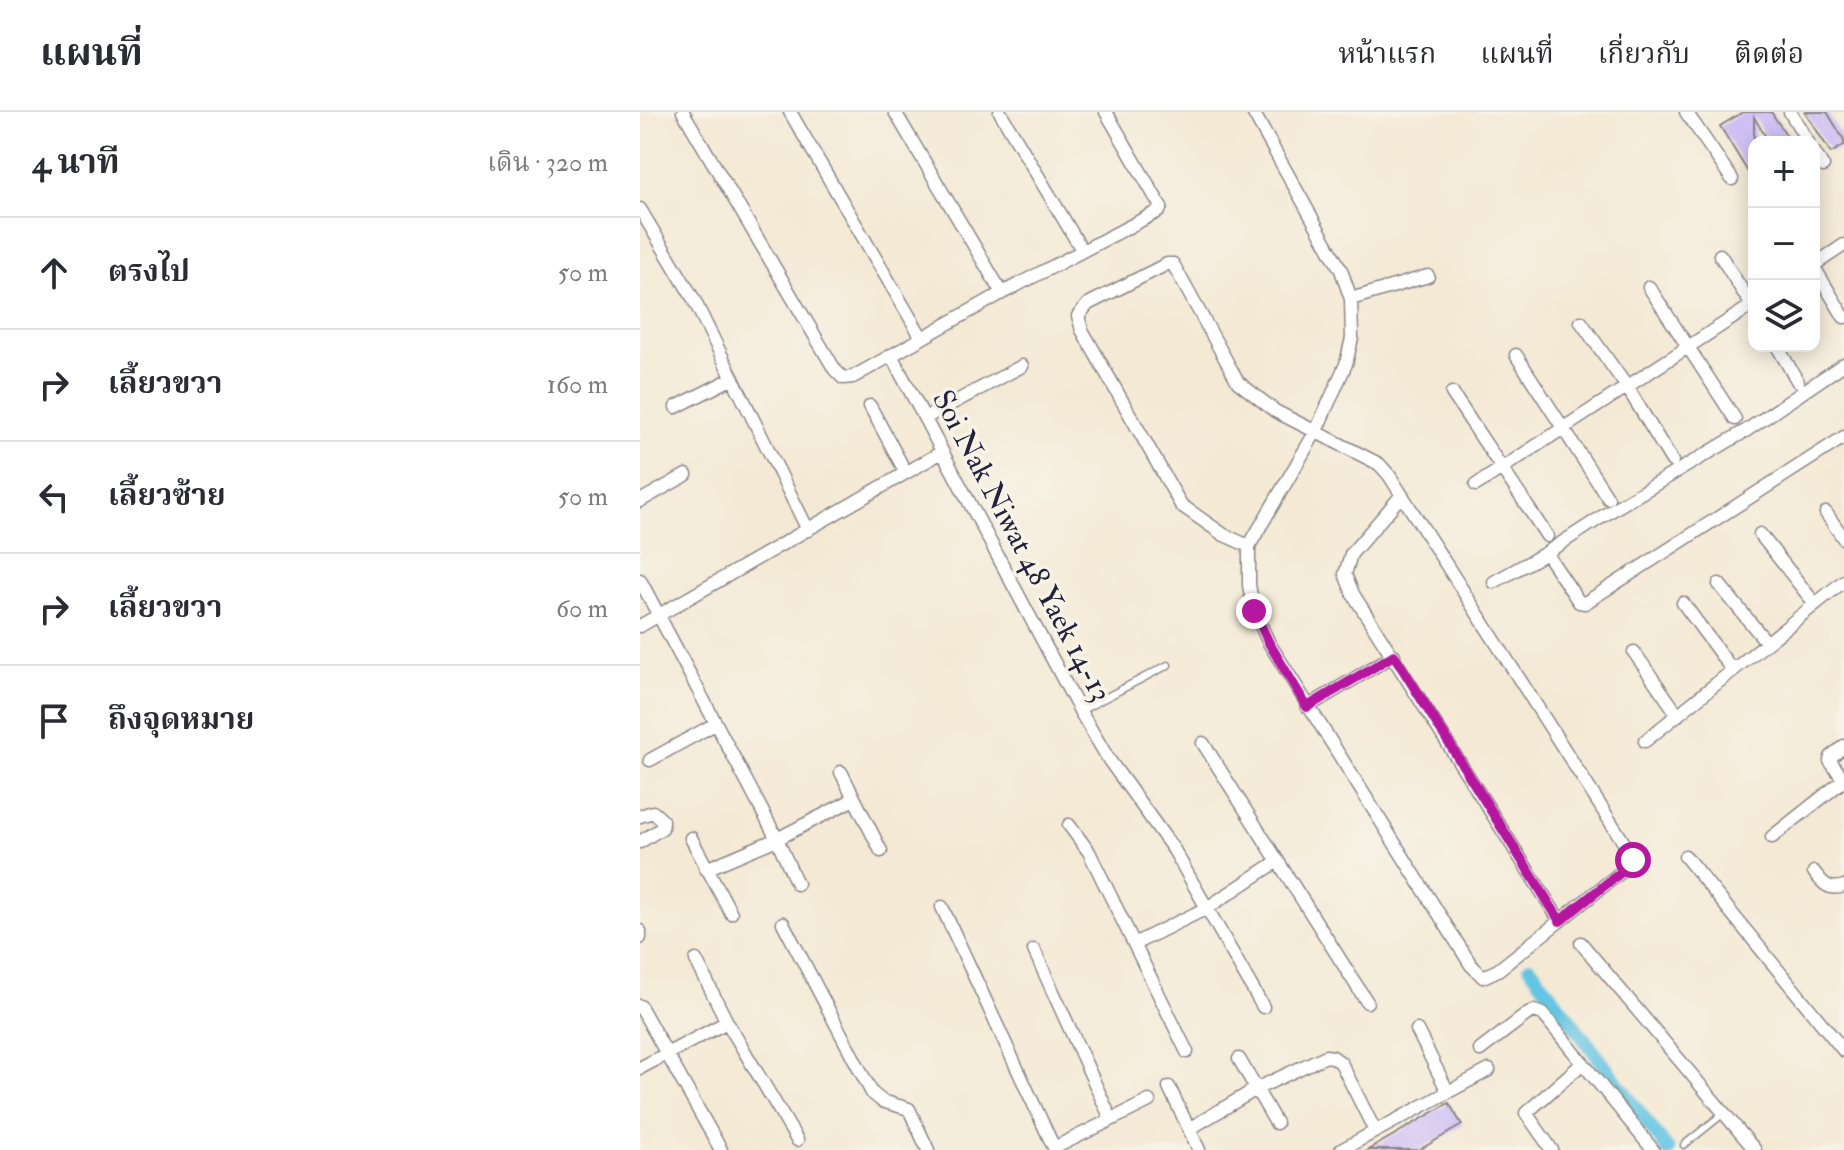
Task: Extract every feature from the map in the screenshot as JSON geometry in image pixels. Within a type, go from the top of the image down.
[{"type":"street","points":[[683,112],[835,370],[843,378],[853,377],[1002,293],[1159,211],[1161,207],[1106,112]]},
{"type":"street","points":[[790,112],[922,338]]},
{"type":"street","points":[[895,112],[1002,293]]},
{"type":"street","points":[[1000,112],[1082,250]]},
{"type":"street","points":[[1249,546],[1212,527],[1181,505],[1082,330],[1078,316],[1088,304],[1171,264],[1238,382],[1275,411],[1316,431],[1379,464],[1633,857],[1630,865],[1498,970],[1483,977],[1471,965],[1269,643],[1254,611],[1249,585],[1249,546],[1316,431],[1346,364],[1352,338],[1351,299],[1341,270],[1253,112]]},
{"type":"street","points":[[1686,112],[1732,179]]},
{"type":"street","points":[[1790,112],[1804,136]]},
{"type":"street","points":[[1820,161],[1823,166]]},
{"type":"street","points":[[640,209],[693,298],[808,530]]},
{"type":"street","points":[[1820,262],[1844,245]]},
{"type":"street","points":[[1720,255],[1748,298]]},
{"type":"street","points":[[1351,299],[1428,276]]},
{"type":"street","points":[[1820,276],[1844,317]]},
{"type":"street","points":[[1649,287],[1735,419]]},
{"type":"street","points":[[1476,485],[1748,309]]},
{"type":"street","points":[[1581,322],[1627,387],[1672,461]]},
{"type":"street","points":[[1780,352],[1798,382]]},
{"type":"street","name":"Soi Nak Niwat 48 Yaek 14-13","points":[[891,355],[1080,711],[1109,760],[1174,850],[1263,1007]]},
{"type":"street","points":[[1516,355],[1608,498]]},
{"type":"street","points":[[1494,582],[1747,430],[1844,364]]},
{"type":"street","points":[[925,418],[1022,366]]},
{"type":"street","points":[[676,407],[733,378]]},
{"type":"street","points":[[1452,393],[1547,536]]},
{"type":"street","points":[[870,406],[906,473]]},
{"type":"street","points":[[1546,553],[1579,602],[1585,603],[1844,437]]},
{"type":"street","points":[[640,626],[942,452]]},
{"type":"street","points":[[640,501],[686,475]]},
{"type":"street","points":[[1401,496],[1351,554],[1345,574],[1353,594],[1560,921]]},
{"type":"street","points":[[1826,513],[1844,539]]},
{"type":"street","points":[[1760,534],[1815,604]]},
{"type":"street","points":[[640,580],[777,839],[797,884]]},
{"type":"street","points":[[1645,741],[1844,581]]},
{"type":"street","points":[[1719,584],[1767,643]]},
{"type":"street","points":[[1683,603],[1733,671]]},
{"type":"street","points":[[1634,652],[1678,715]]},
{"type":"street","points":[[1307,707],[1394,655]]},
{"type":"street","points":[[650,760],[715,724]]},
{"type":"street","points":[[1203,743],[1367,1002]]},
{"type":"street","points":[[1772,837],[1844,780],[1830,761],[1844,746]]},
{"type":"street","points":[[841,772],[881,851]]},
{"type":"street","points":[[706,869],[777,839],[854,799]]},
{"type":"street","points":[[640,816],[653,812],[662,820],[662,828],[640,842]]},
{"type":"street","points":[[1069,825],[1089,852],[1187,1052]]},
{"type":"street","points":[[691,838],[731,913]]},
{"type":"street","points":[[1685,856],[1844,1051]]},
{"type":"street","points":[[1134,944],[1207,908],[1278,861]]},
{"type":"street","points":[[1814,872],[1834,890],[1844,886]]},
{"type":"street","points":[[942,907],[1054,1149],[1149,1101]]},
{"type":"street","points":[[783,923],[872,1093],[882,1101],[909,1109],[928,1150]]},
{"type":"street","points":[[640,931],[640,938]]},
{"type":"street","points":[[1581,943],[1755,1150]]},
{"type":"street","points":[[1034,950],[1111,1119]]},
{"type":"street","points":[[696,960],[727,1022],[797,1140]]},
{"type":"street","points":[[640,1006],[721,1150]]},
{"type":"street","points":[[1480,1050],[1534,1011],[1543,1014],[1653,1150]]},
{"type":"street","points":[[640,1068],[727,1022]]},
{"type":"street","points":[[1417,1030],[1448,1092]]},
{"type":"street","points":[[1189,1129],[1256,1089],[1317,1059],[1333,1057],[1341,1063],[1375,1131]]},
{"type":"street","points":[[1239,1059],[1276,1123]]},
{"type":"street","points":[[1552,1150],[1526,1113],[1583,1063]]},
{"type":"street","points":[[1341,1150],[1489,1070]]},
{"type":"street","points":[[1169,1087],[1199,1150]]},
{"type":"lane","points":[[1080,711],[1168,665]]},
{"type":"lane","points":[[1684,1145],[1724,1113]]},
{"type":"building","points":[[1743,112],[1771,112],[1787,136],[1765,136],[1754,117],[1754,136],[1748,136],[1748,172],[1720,126]]},
{"type":"building","points":[[1805,112],[1827,112],[1844,145],[1831,153]]},
{"type":"building","points":[[1449,1103],[1462,1125],[1419,1150],[1368,1150]]},
{"type":"waterway","points":[[1530,967],[1668,1150]]},
{"type":"route","points":[[1254,611],[1307,707],[1394,655],[1560,921],[1633,860]]}]
